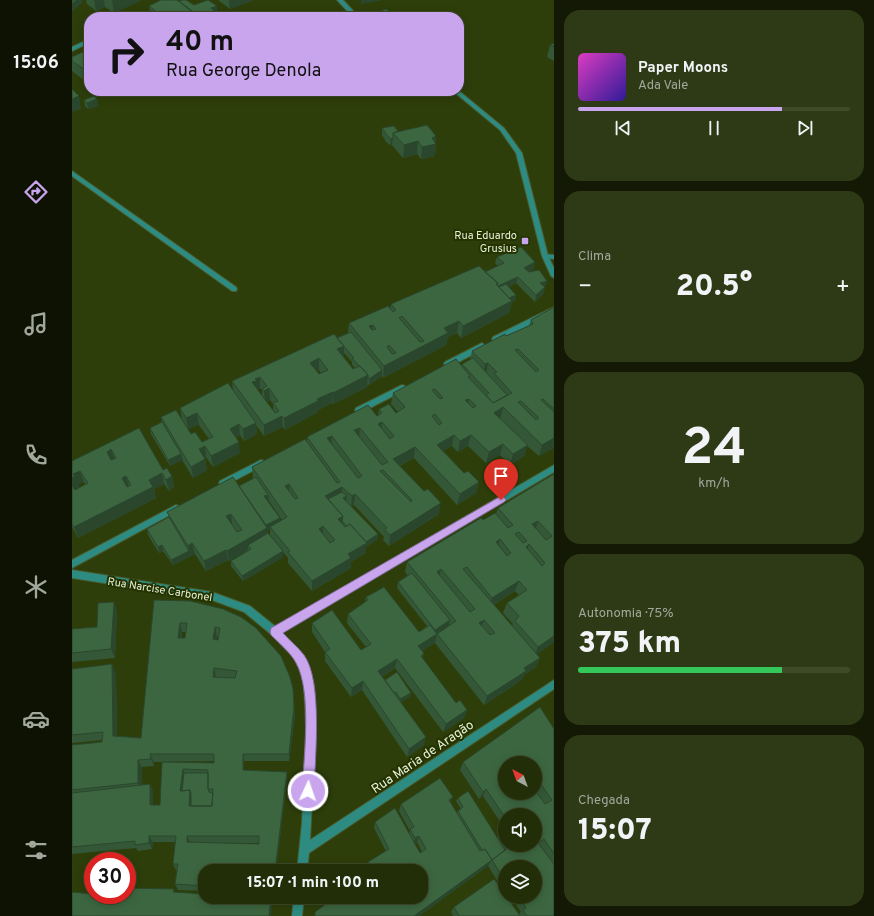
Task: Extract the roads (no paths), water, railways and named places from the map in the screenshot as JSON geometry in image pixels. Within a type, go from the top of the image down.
[{"type":"street","points":[[340,0],[351,12]]},
{"type":"street","points":[[156,12],[164,8]]},
{"type":"street","points":[[72,48],[84,44]]},
{"type":"street","points":[[462,96],[502,129],[519,153],[545,256],[554,276]]},
{"type":"street","points":[[72,174],[234,289]]},
{"type":"street","points":[[545,256],[554,257]]},
{"type":"street","points":[[441,367],[554,310]]},
{"type":"street","points":[[350,415],[406,386]]},
{"type":"street","points":[[218,486],[267,460]]},
{"type":"street","points":[[275,632],[554,468]]},
{"type":"street","points":[[72,564],[183,504]]},
{"type":"street","name":"Rua Narcise Carbonel","points":[[72,574],[212,596],[247,609],[275,632],[300,659],[309,686],[311,727],[303,864]]},
{"type":"street","name":"Rua Maria de Aragão","points":[[304,850],[554,684]]},
{"type":"street","points":[[297,916],[298,904]]},
{"type":"place","name":"Rua Eduardo Grusius","points":[[525,241]]}]
